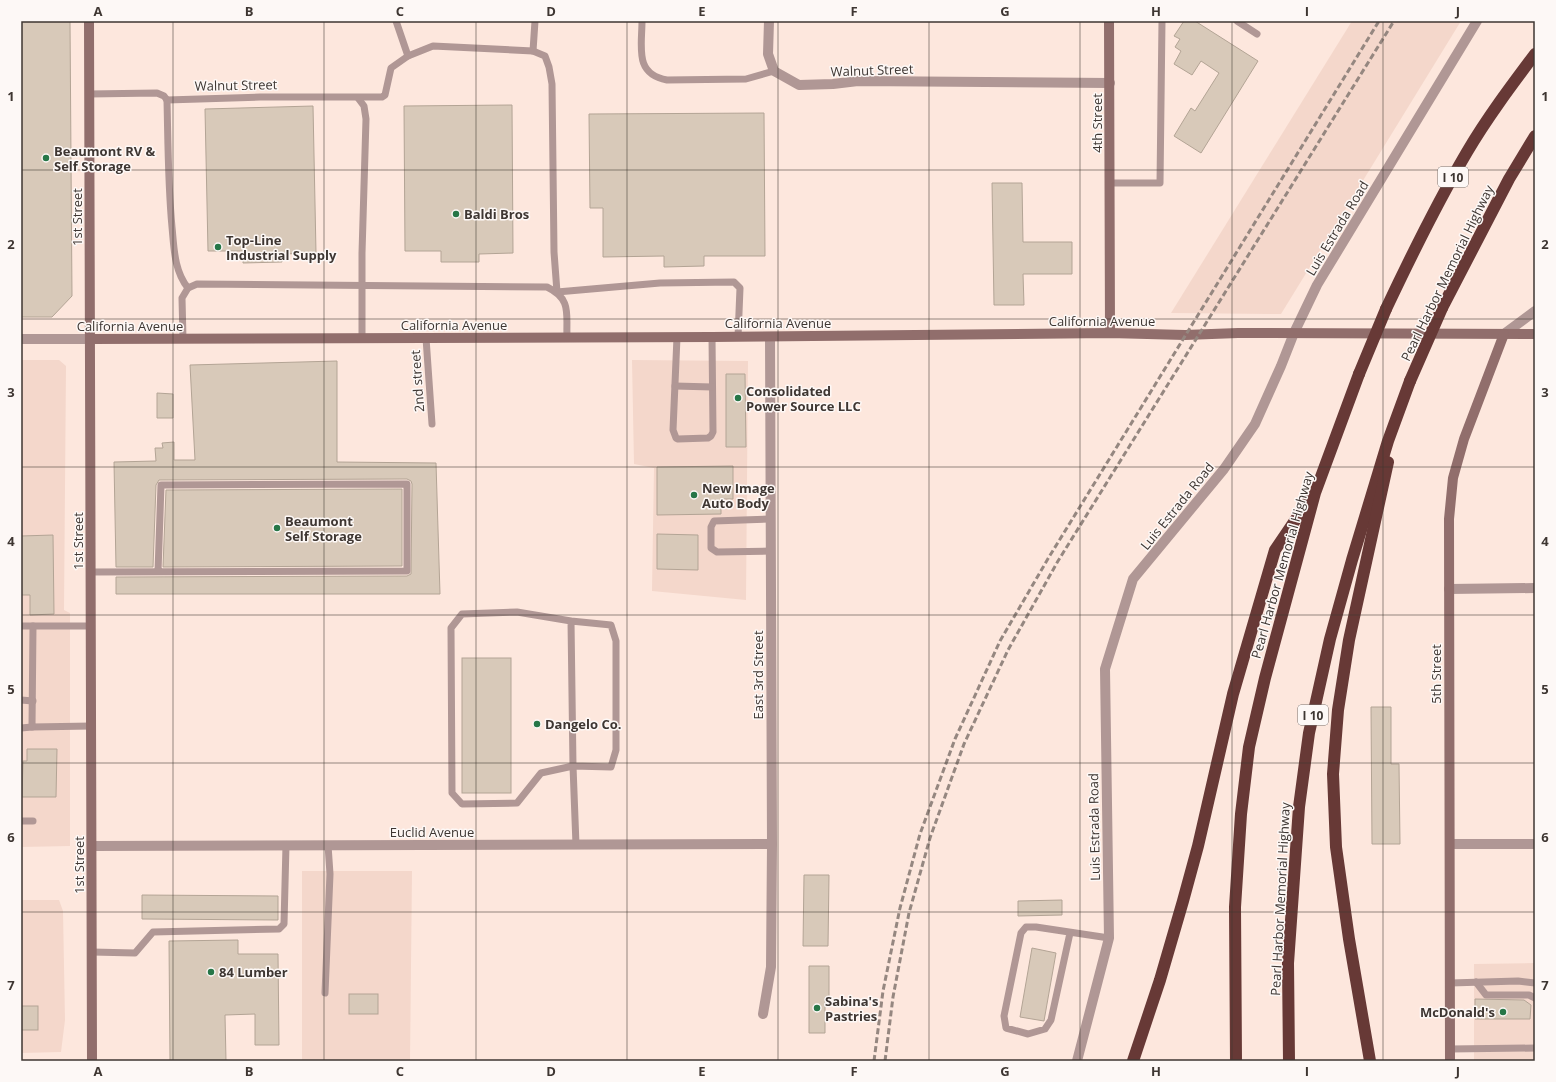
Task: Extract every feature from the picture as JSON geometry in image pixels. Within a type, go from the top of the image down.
[{"type":"highway","name":"Pearl Harbor Memorial Highway","points":[[1236,1061],[1235,907],[1241,814],[1249,747],[1265,678],[1315,493],[1359,374],[1386,309],[1423,230],[1467,150],[1510,87],[1535,54]]},
{"type":"highway","name":"Pearl Harbor Memorial Highway","points":[[1289,1061],[1288,963],[1299,808],[1309,733],[1326,654],[1379,468],[1410,381],[1442,308],[1509,179],[1535,136]]},
{"type":"highway","points":[[1370,1061],[1349,939],[1336,847],[1333,774],[1338,710],[1349,640],[1401,405]]},
{"type":"highway","points":[[1133,1061],[1160,980],[1183,901],[1198,846],[1234,688],[1275,550],[1315,493]]},
{"type":"street","name":"1st Street","points":[[89,21],[92,1061]]},
{"type":"street","points":[[769,21],[768,54],[774,71]]},
{"type":"street","name":"4th Street","points":[[1109,21],[1110,333]]},
{"type":"street","name":"Luis Estrada Road","points":[[1077,1061],[1109,938],[1105,669],[1133,579],[1224,469],[1255,424],[1294,333],[1317,285],[1477,21]]},
{"type":"street","name":"Walnut Street","points":[[774,71],[799,85],[833,84],[858,81],[1110,83]]},
{"type":"street","points":[[1504,334],[1535,311]]},
{"type":"street","name":"California Avenue","points":[[21,339],[712,337],[1110,333],[1185,335],[1238,333],[1535,334]]},
{"type":"street","name":"5th Street","points":[[1450,1061],[1449,519],[1453,478],[1464,439],[1504,334]]},
{"type":"street","name":"East 3rd Street","points":[[763,1014],[771,967],[770,336]]},
{"type":"street","points":[[1449,589],[1535,588]]},
{"type":"street","name":"Euclid Avenue","points":[[92,846],[772,844]]},
{"type":"street","points":[[1450,844],[1535,844]]},
{"type":"lane","points":[[396,21],[408,56],[433,46],[533,51],[545,56],[549,67],[552,84],[554,252],[557,292]]},
{"type":"lane","points":[[533,51],[535,21]]},
{"type":"lane","points":[[642,21],[642,60],[645,69],[656,78],[666,80],[746,79],[774,71]]},
{"type":"lane","points":[[1110,183],[1160,183],[1162,21]]},
{"type":"lane","points":[[1237,21],[1257,34]]},
{"type":"lane","name":"Walnut Street","points":[[89,94],[157,93],[164,96],[167,100],[260,97],[382,97],[385,95],[391,68],[408,56]]},
{"type":"lane","points":[[358,98],[364,106],[366,119],[362,253],[362,338]]},
{"type":"lane","points":[[167,100],[168,191],[176,263],[182,282],[188,288]]},
{"type":"lane","points":[[557,292],[660,283],[734,282],[740,288],[738,336]]},
{"type":"lane","points":[[183,338],[182,298],[188,288],[197,284],[547,287],[557,292],[563,298],[566,308],[567,337]]},
{"type":"lane","points":[[677,337],[673,430],[676,438],[678,439],[708,438],[711,436],[712,337]]},
{"type":"lane","name":"2nd street","points":[[426,338],[432,424]]},
{"type":"lane","points":[[675,386],[712,387]]},
{"type":"lane","points":[[91,572],[158,572],[408,571],[407,484],[161,485],[158,572]]},
{"type":"lane","points":[[771,519],[714,520],[711,527],[711,548],[717,552],[771,551]]},
{"type":"lane","points":[[517,612],[571,621],[611,625],[616,641],[616,750],[611,767],[573,766],[541,773],[517,802],[462,804],[452,793],[451,628],[462,614],[517,612]]},
{"type":"lane","points":[[571,621],[573,766],[576,844]]},
{"type":"lane","points":[[21,626],[91,626]]},
{"type":"lane","points":[[32,727],[33,626]]},
{"type":"lane","points":[[21,700],[33,701]]},
{"type":"lane","points":[[21,728],[91,726]]},
{"type":"lane","points":[[21,821],[33,821]]},
{"type":"lane","points":[[325,993],[330,874],[328,845]]},
{"type":"lane","points":[[92,952],[135,953],[153,932],[279,929],[284,924],[286,846]]},
{"type":"lane","points":[[1070,933],[1051,1020],[1045,1029],[1028,1034],[1006,1028],[1004,1016],[1021,933],[1026,928],[1036,928],[1109,938]]},
{"type":"lane","points":[[1450,983],[1518,981],[1535,983]]},
{"type":"lane","points":[[1476,982],[1486,995],[1529,995],[1535,998]]},
{"type":"lane","points":[[1450,1049],[1535,1048]]},
{"type":"shaded area","points":[[1352,21],[1461,21],[1281,314],[1171,313]]},
{"type":"shaded area","points":[[21,360],[59,360],[66,366],[64,610],[70,613],[70,846],[21,847]]},
{"type":"shaded area","points":[[632,360],[748,361],[746,600],[652,591],[654,468],[634,464]]},
{"type":"shaded area","points":[[302,871],[412,871],[410,1061],[302,1061]]},
{"type":"shaded area","points":[[21,900],[59,900],[63,911],[65,1020],[61,1052],[21,1053]]},
{"type":"shaded area","points":[[1535,963],[1535,1061],[1474,1061],[1474,964]]},
{"type":"building","name":"Beaumont RV & Self Storage","points":[[21,21],[70,21],[72,296],[52,317],[21,317]]},
{"type":"building","points":[[1184,21],[1195,21],[1258,61],[1201,153],[1174,136],[1191,108],[1195,111],[1219,73],[1201,61],[1192,75],[1174,64],[1181,51],[1175,47],[1180,39],[1174,36]]},
{"type":"building","points":[[512,105],[513,253],[479,254],[479,262],[441,262],[441,251],[405,251],[404,106]]},
{"type":"building","points":[[313,106],[316,253],[282,254],[282,262],[243,263],[243,251],[208,251],[205,109]]},
{"type":"building","points":[[764,113],[765,256],[704,256],[704,266],[664,267],[664,256],[603,257],[603,208],[590,208],[589,114]]},
{"type":"building","points":[[992,183],[1022,183],[1023,242],[1072,242],[1072,274],[1023,274],[1024,305],[994,305]]},
{"type":"building","points":[[337,361],[337,462],[436,463],[440,594],[116,594],[116,577],[407,576],[411,574],[412,484],[411,481],[407,479],[159,480],[156,485],[153,567],[116,567],[114,462],[156,461],[155,448],[163,448],[162,443],[174,442],[174,460],[195,460],[190,365]]},
{"type":"building","points":[[726,374],[745,374],[746,447],[726,447]]},
{"type":"building","points":[[157,393],[173,394],[173,418],[157,418]]},
{"type":"building","points":[[733,466],[733,499],[721,499],[721,514],[657,515],[657,467]]},
{"type":"building","points":[[402,489],[402,566],[163,567],[166,490]]},
{"type":"building","points":[[657,534],[698,535],[698,570],[657,569]]},
{"type":"building","points":[[53,535],[54,614],[30,615],[30,595],[21,595],[21,536]]},
{"type":"building","points":[[462,658],[511,658],[511,793],[462,793]]},
{"type":"building","points":[[1371,707],[1391,707],[1391,764],[1399,764],[1400,844],[1372,844]]},
{"type":"building","points":[[27,749],[57,749],[56,797],[22,797],[23,761],[27,761]]},
{"type":"building","points":[[804,875],[829,875],[828,946],[803,946]]},
{"type":"building","points":[[142,895],[278,896],[278,920],[142,919]]},
{"type":"building","points":[[1062,900],[1062,915],[1018,916],[1018,901]]},
{"type":"building","points":[[238,940],[238,954],[278,954],[279,1045],[255,1045],[255,1014],[225,1015],[226,1061],[170,1061],[169,941]]},
{"type":"building","points":[[1032,948],[1056,953],[1044,1021],[1020,1017]]},
{"type":"building","points":[[809,966],[829,966],[829,997],[825,997],[825,1033],[809,1033]]},
{"type":"building","points":[[349,994],[378,994],[378,1014],[349,1014]]},
{"type":"building","name":"McDonald's","points":[[1475,999],[1524,1000],[1531,1005],[1530,1019],[1475,1019]]},
{"type":"building","points":[[21,1006],[38,1006],[38,1030],[21,1030]]},
{"type":"railway","points":[[874,1061],[883,991],[900,908],[920,834],[955,739],[1000,641],[1049,557],[1379,21]]},
{"type":"railway","points":[[885,1061],[893,997],[909,913],[930,838],[964,744],[1008,650],[1058,561],[1394,21]]},
{"type":"place","name":"Beaumont RV & Self Storage","points":[[46,158]]},
{"type":"place","name":"Baldi Bros","points":[[456,214]]},
{"type":"place","name":"Top-Line Industrial Supply","points":[[218,247]]},
{"type":"place","name":"Consolidated Power Source LLC","points":[[738,398]]},
{"type":"place","name":"New Image Auto Body","points":[[694,495]]},
{"type":"place","name":"Beaumont Self Storage","points":[[277,528]]},
{"type":"place","name":"Dangelo Co.","points":[[537,724]]},
{"type":"place","name":"84 Lumber","points":[[211,972]]},
{"type":"place","name":"Sabina's Pastries","points":[[817,1008]]},
{"type":"place","name":"McDonald's","points":[[1503,1012]]}]
